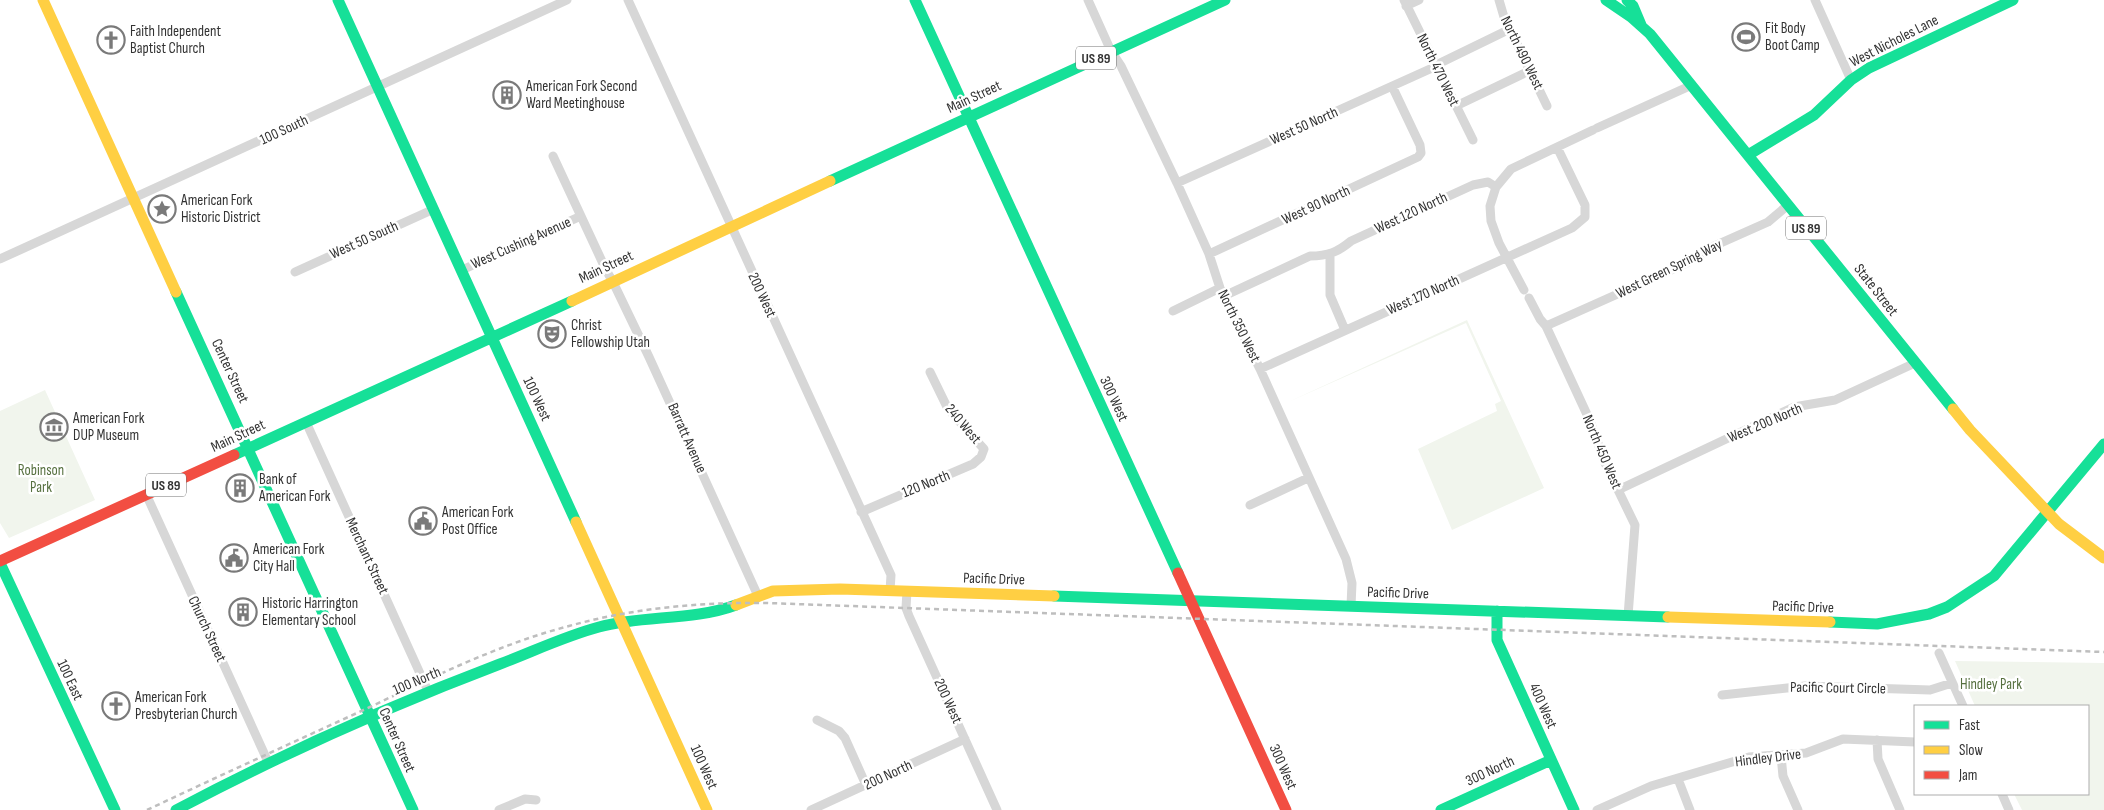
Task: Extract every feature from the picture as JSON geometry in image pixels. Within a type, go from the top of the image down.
[{"type":"street","name":"Center Street","points":[[43,0],[413,810]]},
{"type":"street","name":"100 West","points":[[338,0],[707,810]]},
{"type":"street","name":"100 South","points":[[0,259],[567,0]]},
{"type":"street","name":"200 West","points":[[628,0],[891,575],[890,590]]},
{"type":"street","name":"300 West","points":[[915,0],[1286,810]]},
{"type":"street","name":"North 350 West","points":[[1088,0],[1111,51],[1121,66],[1177,183],[1209,254],[1222,292],[1260,369],[1346,559],[1352,583],[1351,606]]},
{"type":"street","name":"Main Street","points":[[0,562],[614,282],[1224,0]]},
{"type":"street","points":[[1405,3],[1419,0]]},
{"type":"street","name":"North 490 West","points":[[1498,0],[1547,106]]},
{"type":"street","name":"State Street","points":[[1606,0],[1641,25],[1692,85],[1970,430],[2059,524],[2104,558]]},
{"type":"street","name":"State Street","points":[[1627,0],[1633,6],[1641,25]]},
{"type":"street","points":[[1815,0],[1851,80]]},
{"type":"street","name":"West Nicholes Lane","points":[[1748,155],[1814,115],[1851,80],[1870,68],[2013,0]]},
{"type":"street","name":"North 470 West","points":[[1405,3],[1433,67],[1473,140]]},
{"type":"street","name":"West 50 North","points":[[1177,183],[1392,86],[1510,29]]},
{"type":"street","points":[[1456,106],[1530,70]]},
{"type":"street","points":[[1524,290],[1506,258],[1491,220],[1490,206],[1496,187],[1511,169],[1692,85]]},
{"type":"street","name":"West 90 North","points":[[1209,254],[1415,160],[1421,153],[1420,145],[1392,86]]},
{"type":"street","name":"West 170 North","points":[[1260,369],[1572,228],[1585,217],[1585,205],[1557,147]]},
{"type":"street","name":"Barratt Avenue","points":[[554,156],[758,596]]},
{"type":"street","name":"West 120 North","points":[[1173,311],[1310,256],[1338,252],[1351,241],[1472,185],[1488,182],[1496,187]]},
{"type":"street","name":"West Green Spring Way","points":[[1546,326],[1687,263],[1714,246],[1768,222],[1788,205]]},
{"type":"street","name":"West 50 South","points":[[295,272],[434,209]]},
{"type":"street","name":"West Cushing Avenue","points":[[462,270],[581,216]]},
{"type":"street","points":[[1330,254],[1330,295],[1345,330]]},
{"type":"street","name":"North 450 West","points":[[1529,298],[1546,326],[1590,421],[1605,464],[1635,525],[1628,616]]},
{"type":"street","name":"West 200 North","points":[[1618,490],[1794,407],[1835,400],[1915,363]]},
{"type":"street","name":"240 West","points":[[930,372],[948,409],[984,449]]},
{"type":"street","name":"Merchant Street","points":[[306,422],[428,691]]},
{"type":"street","name":"Pacific Drive","points":[[623,622],[719,611],[758,596],[786,591],[890,590],[1877,624],[1929,614],[1961,599],[1994,576],[2104,444]]},
{"type":"street","name":"120 North","points":[[861,512],[973,464],[981,457],[984,449]]},
{"type":"street","points":[[1250,506],[1308,478]]},
{"type":"street","name":"Church Street","points":[[146,494],[269,764]]},
{"type":"street","name":"100 East","points":[[0,562],[17,603],[115,810]]},
{"type":"street","name":"200 West","points":[[907,591],[906,608],[908,616],[997,810]]},
{"type":"street","name":"400 West","points":[[1497,611],[1497,640],[1574,810]]},
{"type":"street","name":"100 North","points":[[176,810],[229,782],[428,691],[592,629],[623,622]]},
{"type":"street","points":[[1939,653],[1963,705]]},
{"type":"street","name":"Pacific Court Circle","points":[[1722,695],[1805,686],[1930,690],[1952,682]]},
{"type":"street","points":[[817,720],[838,731],[845,738],[866,785]]},
{"type":"street","name":"200 North","points":[[811,810],[965,739]]},
{"type":"street","name":"Hindley Drive","points":[[1597,810],[1638,791],[1749,757],[1806,753],[1842,739],[1914,742]]},
{"type":"street","points":[[1877,740],[1878,760],[1900,810]]},
{"type":"street","points":[[1781,756],[1783,776],[1798,810]]},
{"type":"street","name":"300 North","points":[[1441,810],[1551,760]]},
{"type":"street","points":[[1678,778],[1690,810]]},
{"type":"street","points":[[2002,795],[2009,810]]},
{"type":"street","points":[[499,810],[525,799],[536,800]]},
{"type":"green space","points":[[1467,320],[1544,488],[1452,530],[1418,449],[1497,411],[1495,404],[1501,401],[1466,323],[1286,403]]},
{"type":"green space","name":"Robinson Park","points":[[45,390],[95,500],[9,538],[0,523],[0,411]]},
{"type":"green space","name":"Hindley Park","points":[[1955,661],[2104,663],[2104,810],[2022,810],[2014,795],[2089,795],[2089,705],[1975,705]]},
{"type":"railway","points":[[147,810],[443,672],[493,651],[569,626],[667,607],[768,603],[2104,652]]},
{"type":"traffic: fast","points":[[338,0],[576,522]]},
{"type":"traffic: fast","points":[[915,0],[1178,573]]},
{"type":"traffic: fast","points":[[830,181],[1225,0]]},
{"type":"traffic: fast","points":[[1606,0],[1631,17],[1650,34],[1953,409]]},
{"type":"traffic: fast","points":[[1627,0],[1633,6],[1641,25]]},
{"type":"traffic: fast","points":[[1748,155],[1814,115],[1851,80],[1869,68],[2013,0]]},
{"type":"traffic: fast","points":[[176,292],[413,810]]},
{"type":"traffic: fast","points":[[234,455],[572,301]]},
{"type":"traffic: fast","points":[[1830,622],[1877,624],[1929,614],[1947,607],[1994,576],[2104,444]]},
{"type":"traffic: fast","points":[[0,563],[115,810]]},
{"type":"traffic: fast","points":[[1054,596],[1668,617]]},
{"type":"traffic: fast","points":[[176,810],[255,770],[376,714],[574,635],[616,623],[703,614],[736,605]]},
{"type":"traffic: fast","points":[[1497,611],[1497,640],[1574,810]]},
{"type":"traffic: fast","points":[[1441,810],[1551,760]]},
{"type":"traffic: slow","points":[[43,0],[176,292]]},
{"type":"traffic: slow","points":[[572,301],[830,181]]},
{"type":"traffic: slow","points":[[1953,409],[1970,430],[2059,524],[2104,558]]},
{"type":"traffic: slow","points":[[576,522],[707,810]]},
{"type":"traffic: slow","points":[[736,605],[773,591],[840,589],[1054,596]]},
{"type":"traffic: slow","points":[[1668,617],[1830,622]]},
{"type":"traffic: jam","points":[[0,561],[234,455]]},
{"type":"traffic: jam","points":[[1178,573],[1286,810]]},
{"type":"place","name":"Fit Body Boot Camp","points":[[1746,37]]},
{"type":"place","name":"Faith Independent Baptist Church","points":[[111,40]]},
{"type":"place","name":"American Fork Second Ward Meetinghouse","points":[[507,95]]},
{"type":"place","name":"American Fork Historic District","points":[[162,209]]},
{"type":"place","name":"Christ Fellowship Utah","points":[[552,334]]},
{"type":"place","name":"American Fork DUP Museum","points":[[54,427]]},
{"type":"place","name":"Bank of American Fork","points":[[240,488]]},
{"type":"place","name":"American Fork Post Office","points":[[423,521]]},
{"type":"place","name":"American Fork City Hall","points":[[234,558]]},
{"type":"place","name":"Historic Harrington Elementary School","points":[[243,612]]},
{"type":"place","name":"American Fork Presbyterian Church","points":[[116,706]]}]
